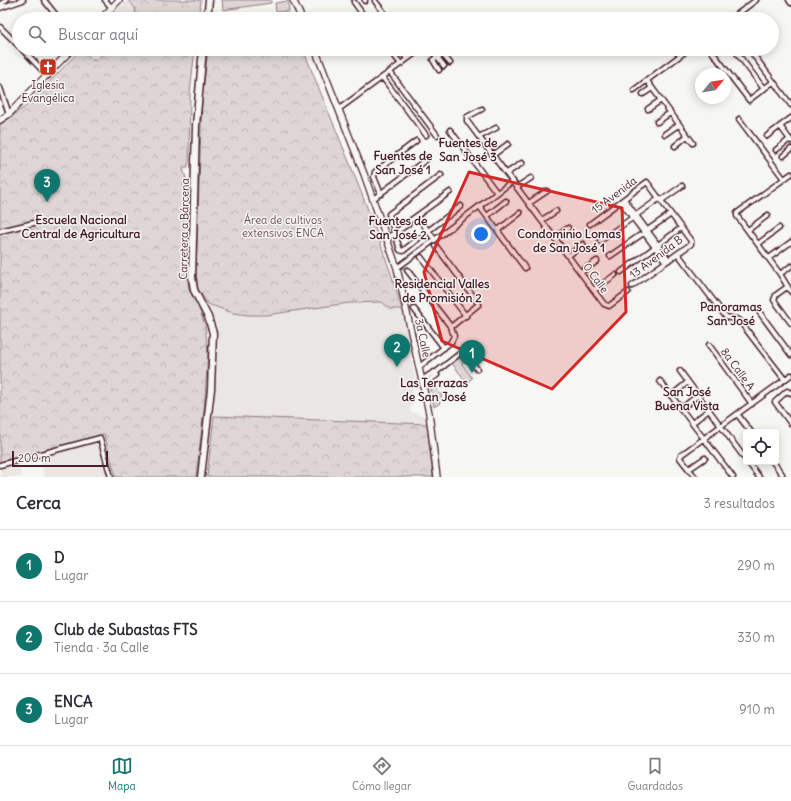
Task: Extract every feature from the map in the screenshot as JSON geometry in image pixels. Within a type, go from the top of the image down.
[{"type":"main road","points":[[108,12],[119,0]]},
{"type":"main road","points":[[208,12],[209,0]]},
{"type":"main road","points":[[293,0],[299,12]]},
{"type":"main road","points":[[0,120],[9,114],[48,76],[66,56]]},
{"type":"main road","name":"Carretera a Bárcena","points":[[201,477],[211,388],[213,338],[210,322],[194,290],[192,277],[196,125],[202,56]]},
{"type":"main road","name":"3a Calle","points":[[317,56],[373,199],[398,268],[419,365],[437,477]]},
{"type":"street","points":[[0,5],[6,0]]},
{"type":"street","points":[[0,8],[23,0]]},
{"type":"street","points":[[44,0],[53,12]]},
{"type":"street","points":[[105,0],[112,8]]},
{"type":"street","points":[[740,12],[756,0]]},
{"type":"street","points":[[375,1],[384,12]]},
{"type":"street","points":[[354,2],[361,12]]},
{"type":"street","points":[[0,27],[12,39]]},
{"type":"street","points":[[29,56],[48,76]]},
{"type":"street","points":[[394,56],[400,64]]},
{"type":"street","points":[[338,109],[411,56]]},
{"type":"street","points":[[445,56],[450,63]]},
{"type":"street","points":[[634,90],[680,56]]},
{"type":"street","points":[[715,56],[749,100],[773,82]]},
{"type":"street","points":[[739,56],[764,89]]},
{"type":"street","points":[[754,56],[791,105]]},
{"type":"street","points":[[439,70],[433,60],[437,57],[444,66]]},
{"type":"street","points":[[390,72],[437,135]]},
{"type":"street","points":[[382,78],[426,135]]},
{"type":"street","points":[[647,81],[678,125],[693,143]]},
{"type":"street","points":[[0,88],[9,114]]},
{"type":"street","points":[[643,94],[652,88]]},
{"type":"street","points":[[648,109],[661,100]]},
{"type":"street","name":"0 Calle","points":[[482,109],[466,119],[604,304],[609,306],[628,292]]},
{"type":"street","points":[[657,122],[670,113]]},
{"type":"street","points":[[767,136],[791,118]]},
{"type":"street","points":[[739,119],[784,179]]},
{"type":"street","points":[[665,134],[678,125]]},
{"type":"street","points":[[776,150],[790,140],[780,126]]},
{"type":"street","points":[[479,137],[496,128]]},
{"type":"street","points":[[450,130],[497,194]]},
{"type":"street","points":[[675,146],[687,136]]},
{"type":"street","points":[[381,194],[374,177],[375,172],[416,141]]},
{"type":"street","points":[[493,155],[508,144]]},
{"type":"street","points":[[782,156],[791,149]]},
{"type":"street","points":[[373,199],[427,159]]},
{"type":"street","points":[[507,174],[522,163]]},
{"type":"street","points":[[791,174],[737,213],[738,219],[769,258],[791,292]]},
{"type":"street","points":[[418,238],[402,251],[400,250],[389,214],[441,175]]},
{"type":"street","points":[[517,187],[531,178]]},
{"type":"street","points":[[398,268],[513,181]]},
{"type":"street","name":"15 Avenida","points":[[590,224],[645,183],[649,183],[661,199]]},
{"type":"street","points":[[600,241],[634,216],[682,186]]},
{"type":"street","points":[[528,203],[547,191]]},
{"type":"street","points":[[387,238],[450,192]]},
{"type":"street","points":[[621,272],[681,228],[661,199]]},
{"type":"street","points":[[486,216],[506,200]]},
{"type":"street","points":[[622,200],[667,261]]},
{"type":"street","points":[[428,231],[461,206]]},
{"type":"street","points":[[480,207],[525,268]]},
{"type":"street","points":[[542,220],[556,211]]},
{"type":"street","points":[[498,230],[520,213]]},
{"type":"street","points":[[610,256],[671,214]]},
{"type":"street","points":[[748,230],[768,215]]},
{"type":"street","points":[[417,216],[435,240]]},
{"type":"street","points":[[0,231],[38,222]]},
{"type":"street","points":[[555,238],[568,228]]},
{"type":"street","name":"13 Avenida B","points":[[632,286],[691,244],[691,241],[681,228]]},
{"type":"street","points":[[758,244],[779,228]]},
{"type":"street","points":[[769,258],[791,242]]},
{"type":"street","points":[[568,256],[583,244]]},
{"type":"street","points":[[436,246],[479,302],[479,305],[451,327]]},
{"type":"street","points":[[678,254],[726,317],[739,320],[785,380]]},
{"type":"street","points":[[421,257],[466,316]]},
{"type":"street","points":[[581,272],[597,260]]},
{"type":"street","points":[[780,274],[791,266]]},
{"type":"street","points":[[406,270],[454,331],[453,339],[444,348],[432,358],[419,365]]},
{"type":"street","points":[[594,290],[615,275]]},
{"type":"street","points":[[787,287],[776,295],[774,300],[791,323]]},
{"type":"street","points":[[414,309],[444,348]]},
{"type":"street","points":[[757,309],[791,355]]},
{"type":"street","name":"8a Calle A","points":[[709,345],[752,404]]},
{"type":"street","points":[[422,383],[463,351],[477,369]]},
{"type":"street","points":[[680,371],[743,456]]},
{"type":"street","points":[[696,477],[680,458],[681,455],[791,376]]},
{"type":"street","points":[[660,381],[733,477]]},
{"type":"street","points":[[671,396],[688,382]]},
{"type":"street","points":[[791,392],[787,391],[776,399],[776,404],[791,424]]},
{"type":"street","points":[[681,409],[698,395]]},
{"type":"street","points":[[692,423],[709,410]]},
{"type":"street","points":[[738,414],[749,429]]},
{"type":"street","points":[[0,464],[100,438],[111,477]]},
{"type":"street","points":[[689,469],[705,458]]},
{"type":"street","points":[[750,465],[759,477]]},
{"type":"street","points":[[775,465],[782,474]]},
{"type":"highlighted area","points":[[469,172],[622,208],[626,312],[552,389],[442,341],[424,272]]},
{"type":"shaded area","points":[[126,0],[135,8],[135,12],[115,12]]},
{"type":"shaded area","points":[[89,56],[101,56],[94,61]]},
{"type":"shaded area","points":[[382,302],[390,309],[402,309],[411,349],[409,349],[417,389],[413,388],[410,412],[426,416],[427,424],[214,416],[218,340],[217,326],[208,304],[233,313],[248,315],[349,303]]},
{"type":"shaded area","points":[[98,441],[108,477],[45,477],[39,458]]},
{"type":"shaded area","points":[[18,463],[22,477],[1,477],[0,468]]},
{"type":"green space","points":[[128,0],[201,0],[200,12],[135,12],[135,8]]},
{"type":"green space","points":[[222,0],[271,0],[271,3],[223,10]]},
{"type":"green space","points":[[288,1],[289,11],[276,12],[275,3]]},
{"type":"green space","points":[[74,56],[89,56],[94,61],[101,56],[194,56],[190,93],[189,162],[187,168],[183,169],[191,193],[188,282],[189,290],[198,306],[205,325],[208,354],[204,411],[196,477],[116,477],[104,434],[0,462],[0,125],[25,107]]},
{"type":"green space","name":"Área de cultivos extensivos ENCA","points":[[207,56],[306,56],[356,178],[392,276],[402,309],[390,309],[382,302],[349,303],[266,315],[248,315],[233,313],[208,304],[198,289],[196,272],[202,99]]},
{"type":"green space","points":[[459,356],[463,362],[462,364],[472,378],[467,383],[451,362]]},
{"type":"green space","points":[[436,377],[433,384],[442,396],[438,399],[440,403],[434,407],[430,382]]},
{"type":"green space","points":[[214,416],[427,424],[433,477],[207,477]]},
{"type":"place","name":"Iglesia Evangélica","points":[[48,67]]},
{"type":"place","name":"ENCA","points":[[47,202]]},
{"type":"place","name":"Club de Subastas FTS","points":[[397,367]]},
{"type":"place","name":"D","points":[[472,373]]},
{"type":"district","name":"Fuentes de San José 3","points":[[468,150]]},
{"type":"district","name":"Fuentes de San José 1","points":[[403,163]]},
{"type":"district","name":"Escuela Nacional Central de Agricultura","points":[[81,227]]},
{"type":"district","name":"Fuentes de San José 2","points":[[398,228]]},
{"type":"district","name":"Condominio Lomas de San José 1","points":[[569,241]]},
{"type":"district","name":"Residencial Valles de Promisión 2","points":[[442,291]]},
{"type":"district","name":"Panoramas San José","points":[[731,314]]},
{"type":"district","name":"Las Terrazas de San José","points":[[434,390]]},
{"type":"district","name":"San José Buena Vista","points":[[687,399]]}]
